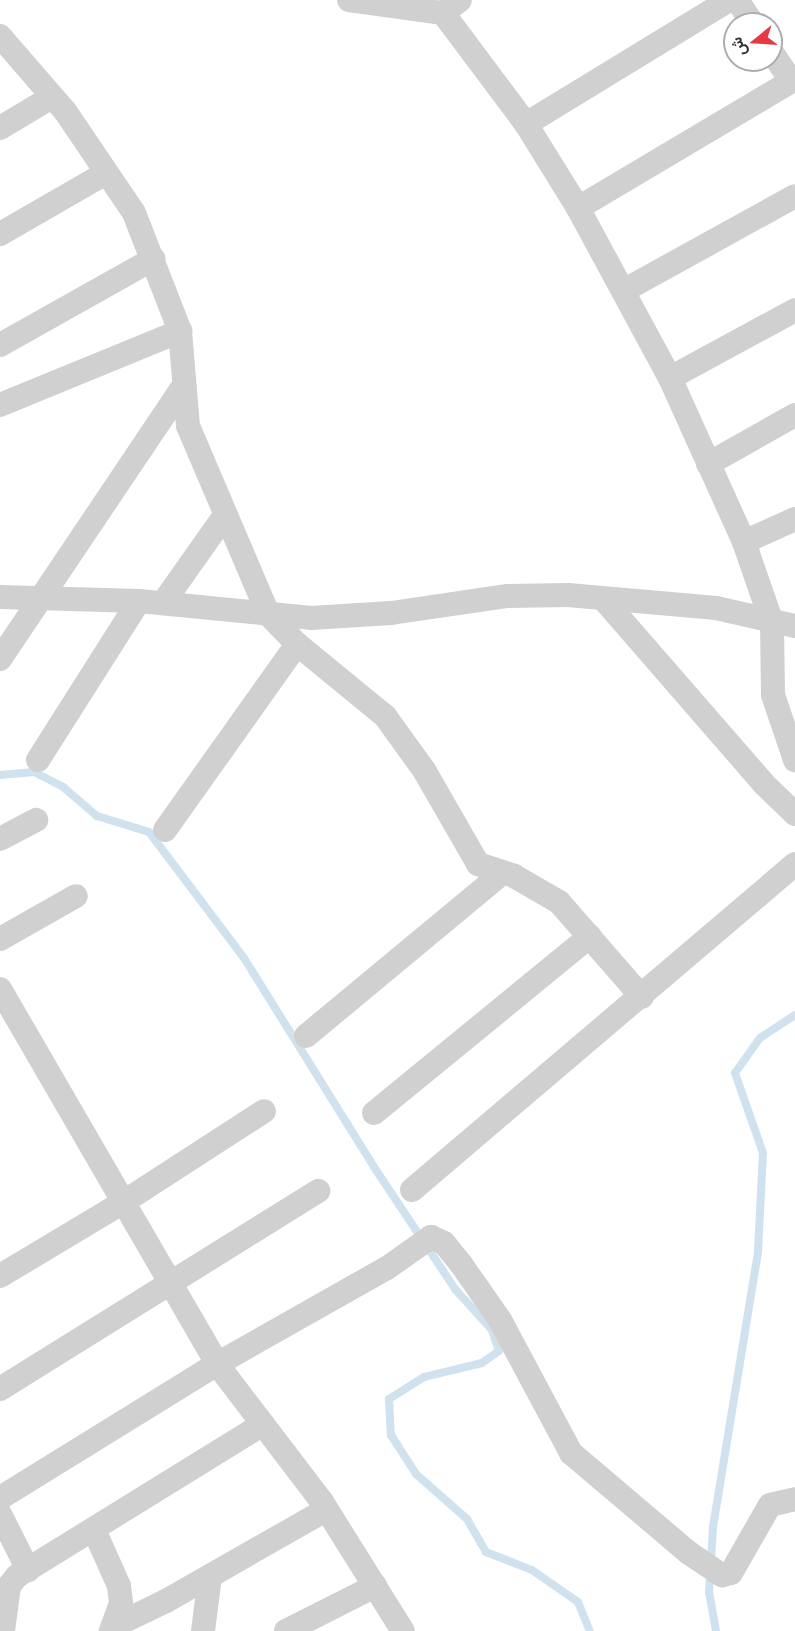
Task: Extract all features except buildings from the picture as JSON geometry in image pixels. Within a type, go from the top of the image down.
[{"type":"street","points":[[349,0],[451,7],[578,208],[670,378],[783,625],[773,695],[795,760]]},
{"type":"street","points":[[526,124],[729,0]]},
{"type":"street","points":[[0,36],[52,97],[134,213],[180,331],[188,426],[268,614],[297,644],[385,716],[424,770],[466,849],[478,864],[502,873],[559,902],[642,997]]},
{"type":"street","points":[[578,208],[793,80],[783,67]]},
{"type":"street","points":[[0,128],[52,97]]},
{"type":"street","points":[[0,234],[106,173]]},
{"type":"street","points":[[623,291],[795,196]]},
{"type":"street","points":[[0,345],[153,259]]},
{"type":"street","points":[[670,378],[795,310]]},
{"type":"street","points":[[0,405],[180,331]]},
{"type":"street","points":[[0,659],[38,598],[183,387]]},
{"type":"street","points":[[708,464],[795,416]]},
{"type":"street","points":[[163,603],[225,515]]},
{"type":"street","points":[[744,542],[795,519]]},
{"type":"street","points":[[0,597],[139,601],[311,618],[391,613],[508,596],[568,595],[605,601],[716,609],[783,625]]},
{"type":"street","points":[[38,760],[139,601]]},
{"type":"street","points":[[605,601],[764,784],[795,814]]},
{"type":"street","points":[[165,830],[297,644]]},
{"type":"street","points":[[0,839],[36,820]]},
{"type":"street","points":[[412,1190],[642,997],[795,864]]},
{"type":"street","points":[[306,1036],[502,873]]},
{"type":"street","points":[[0,939],[76,896]]},
{"type":"street","points":[[374,1113],[590,936]]},
{"type":"street","points":[[0,989],[167,1284],[217,1364],[327,1509],[403,1631]]},
{"type":"street","points":[[0,1276],[122,1203],[264,1111]]},
{"type":"street","points":[[0,1389],[318,1191]]},
{"type":"street","points":[[0,1498],[217,1364],[387,1268],[420,1242],[444,1243],[500,1320],[571,1453],[690,1553],[722,1575],[731,1573],[738,1565],[770,1505],[795,1499]]},
{"type":"street","points":[[3,1631],[9,1586],[28,1570],[263,1424]]},
{"type":"street","points":[[112,1628],[210,1576],[327,1509]]},
{"type":"street","points":[[0,1514],[28,1570]]},
{"type":"street","points":[[94,1530],[119,1586],[121,1603],[112,1628]]},
{"type":"street","points":[[203,1631],[210,1576]]},
{"type":"street","points":[[285,1631],[375,1586]]},
{"type":"waterway","points":[[0,775],[34,772],[63,787],[97,816],[149,832],[244,958],[374,1167],[455,1289],[492,1330],[499,1351],[482,1363],[424,1377],[389,1399],[391,1435],[416,1474],[467,1519],[486,1552],[532,1570],[578,1602],[590,1631]]},
{"type":"waterway","points":[[716,1631],[709,1593],[713,1527],[758,1251],[763,1153],[735,1073],[760,1038],[795,1015]]}]
